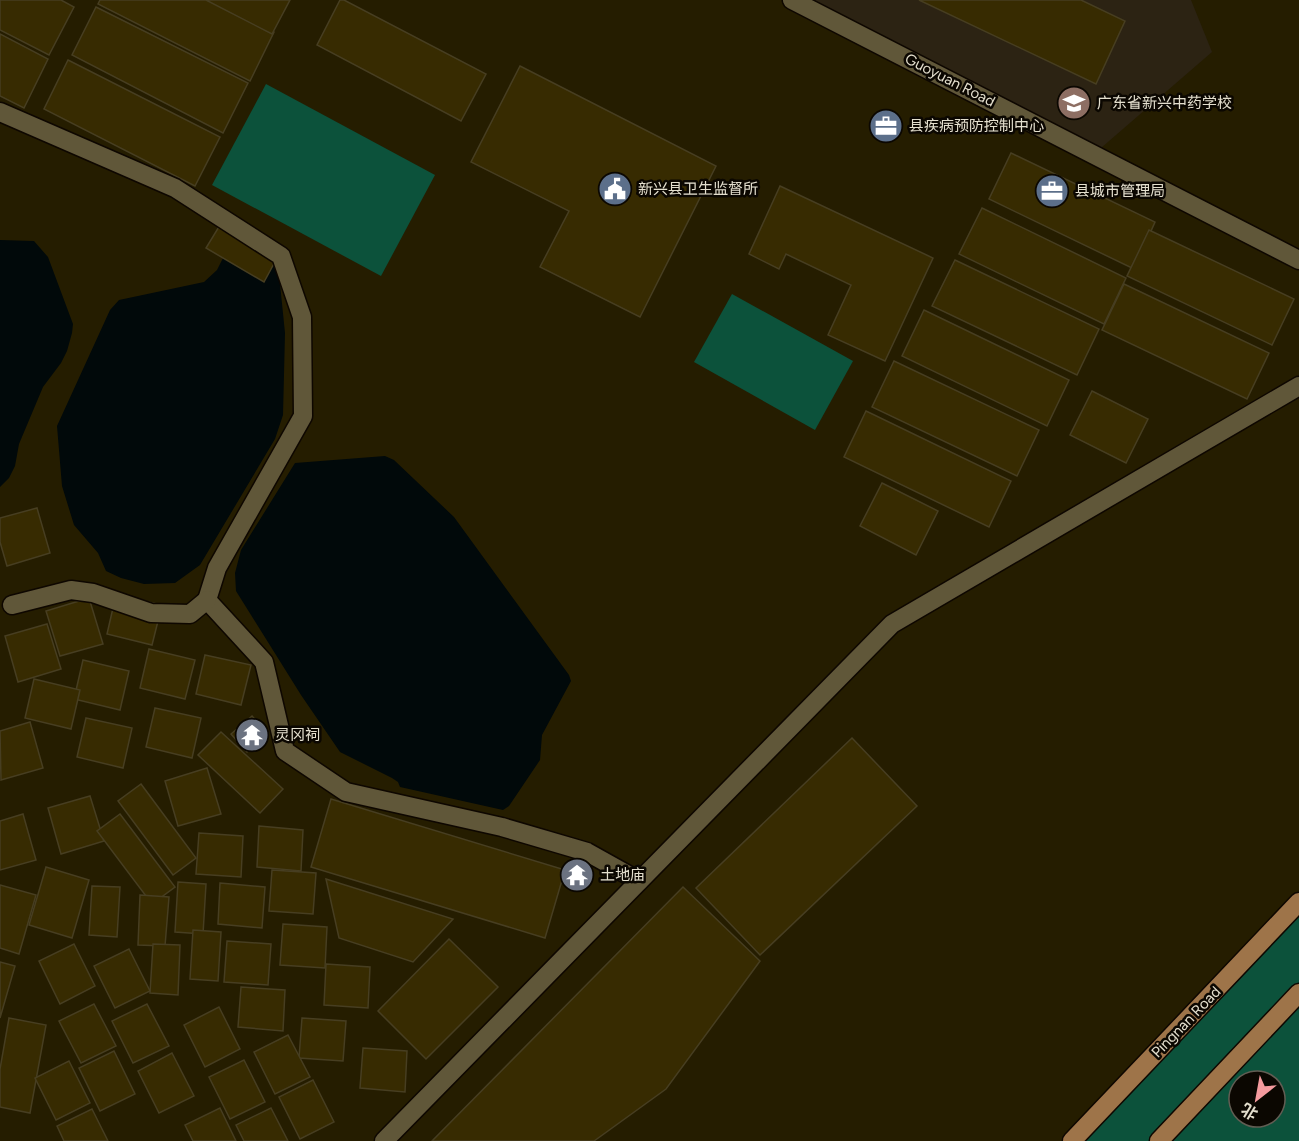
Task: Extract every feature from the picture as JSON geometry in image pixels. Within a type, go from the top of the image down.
[{"type":"main road","name":"Pingnan Road","points":[[1072,1141],[1299,902]]},
{"type":"main road","points":[[1159,1141],[1299,993]]},
{"type":"street","name":"Guoyuan Road","points":[[792,0],[1299,260]]},
{"type":"street","points":[[0,112],[175,188],[282,256],[302,317],[303,416],[217,568],[207,600],[189,614],[151,613],[93,593],[71,590],[12,605]]},
{"type":"street","points":[[384,1141],[892,624],[1299,386]]},
{"type":"street","points":[[207,600],[264,662],[285,751],[346,792],[502,827],[587,852],[639,881]]},
{"type":"shaded area","name":"广东省新兴中药学校","points":[[793,0],[1191,0],[1212,52],[1094,154]]},
{"type":"shaded area","points":[[0,240],[34,241],[48,257],[73,324],[67,351],[43,387],[19,444],[15,466],[9,478],[0,487]]},
{"type":"shaded area","points":[[231,242],[267,257],[277,271],[285,333],[283,415],[275,439],[200,565],[175,583],[144,584],[121,578],[106,571],[98,553],[74,525],[62,486],[57,426],[110,310],[119,300],[204,282],[217,270]]},
{"type":"shaded area","points":[[385,456],[394,460],[454,517],[569,675],[571,681],[542,735],[540,760],[509,806],[503,810],[400,787],[398,782],[392,778],[340,752],[301,695],[236,591],[235,573],[241,550],[295,463]]},
{"type":"green space","points":[[266,84],[435,175],[381,276],[212,185]]},
{"type":"green space","points":[[732,294],[853,361],[815,430],[694,362]]},
{"type":"green space","points":[[1299,902],[1299,1141],[1072,1141]]},
{"type":"building","points":[[0,0],[61,0],[74,7],[49,55],[0,30]]},
{"type":"building","points":[[100,0],[210,0],[274,32],[250,81],[98,4]]},
{"type":"building","points":[[206,0],[290,0],[272,34]]},
{"type":"building","points":[[340,0],[344,0],[486,74],[461,121],[317,45]]},
{"type":"building","points":[[919,0],[1081,0],[1125,21],[1096,84]]},
{"type":"building","points":[[96,7],[248,83],[223,133],[72,55]]},
{"type":"building","points":[[0,34],[48,59],[24,108],[0,96]]},
{"type":"building","points":[[68,60],[220,137],[195,186],[44,109]]},
{"type":"building","name":"新兴县卫生监督所","points":[[520,66],[716,166],[640,317],[540,267],[569,211],[471,162]]},
{"type":"building","points":[[1011,153],[1155,222],[1134,269],[989,199]]},
{"type":"building","points":[[780,186],[933,258],[885,361],[828,335],[851,285],[786,254],[779,269],[749,254]]},
{"type":"building","points":[[982,208],[1126,278],[1104,324],[959,254]]},
{"type":"building","points":[[220,225],[277,258],[264,282],[206,248]]},
{"type":"building","points":[[1149,230],[1294,299],[1272,345],[1127,276]]},
{"type":"building","points":[[955,260],[1099,329],[1077,375],[932,306]]},
{"type":"building","points":[[1124,284],[1269,353],[1247,399],[1102,330]]},
{"type":"building","points":[[924,310],[1069,380],[1047,426],[902,356]]},
{"type":"building","points":[[894,361],[1039,430],[1017,476],[872,407]]},
{"type":"building","points":[[1092,391],[1148,419],[1126,463],[1070,435]]},
{"type":"building","points":[[866,411],[1011,481],[989,527],[844,457]]},
{"type":"building","points":[[882,483],[938,511],[916,555],[860,526]]},
{"type":"building","points":[[37,508],[50,553],[7,566],[0,542],[0,518]]},
{"type":"building","points":[[116,595],[162,605],[152,645],[107,634]]},
{"type":"building","points":[[89,598],[103,644],[60,656],[46,611]]},
{"type":"building","points":[[47,624],[61,669],[18,682],[5,636]]},
{"type":"building","points":[[149,649],[195,660],[185,699],[140,688]]},
{"type":"building","points":[[205,655],[251,665],[241,705],[196,694]]},
{"type":"building","points":[[83,660],[129,671],[120,710],[74,699]]},
{"type":"building","points":[[34,679],[80,690],[71,729],[25,718]]},
{"type":"building","points":[[155,708],[201,718],[192,758],[146,747]]},
{"type":"building","points":[[252,716],[268,735],[247,752],[231,734]]},
{"type":"building","points":[[86,718],[132,728],[123,768],[77,757]]},
{"type":"building","points":[[30,722],[43,768],[1,780],[0,731]]},
{"type":"building","points":[[221,732],[283,789],[260,813],[198,755]]},
{"type":"building","points":[[852,738],[917,806],[760,955],[696,888]]},
{"type":"building","points":[[207,768],[221,814],[178,826],[165,781]]},
{"type":"building","points":[[141,784],[196,858],[173,875],[118,801]]},
{"type":"building","points":[[90,796],[104,841],[61,854],[48,808]]},
{"type":"building","points":[[331,799],[565,870],[545,938],[311,867]]},
{"type":"building","points":[[23,814],[36,860],[0,870],[0,821]]},
{"type":"building","points":[[120,814],[175,887],[152,904],[97,831]]},
{"type":"building","points":[[259,826],[303,830],[301,871],[257,867]]},
{"type":"building","points":[[199,833],[243,836],[241,877],[196,874]]},
{"type":"building","points":[[46,867],[89,880],[72,938],[29,925]]},
{"type":"building","points":[[272,870],[316,873],[313,914],[269,911]]},
{"type":"building","points":[[326,879],[453,919],[413,962],[339,938]]},
{"type":"building","points":[[178,882],[206,884],[203,934],[175,932]]},
{"type":"building","points":[[220,883],[265,887],[262,928],[218,924]]},
{"type":"building","points":[[0,885],[36,895],[19,954],[0,948]]},
{"type":"building","points":[[92,886],[120,887],[117,937],[89,935]]},
{"type":"building","points":[[683,887],[760,961],[666,1089],[594,1141],[432,1141]]},
{"type":"building","points":[[140,895],[169,897],[165,946],[138,945]]},
{"type":"building","points":[[283,924],[327,927],[325,968],[280,965]]},
{"type":"building","points":[[193,930],[221,932],[218,981],[190,979]]},
{"type":"building","points":[[449,939],[498,987],[426,1059],[378,1011]]},
{"type":"building","points":[[227,941],[271,944],[268,985],[224,982]]},
{"type":"building","points":[[74,944],[95,986],[60,1004],[39,961]]},
{"type":"building","points":[[153,944],[180,945],[178,995],[150,993]]},
{"type":"building","points":[[129,949],[150,991],[115,1008],[94,966]]},
{"type":"building","points":[[0,962],[15,966],[0,1018]]},
{"type":"building","points":[[326,964],[370,967],[368,1008],[324,1005]]},
{"type":"building","points":[[241,987],[285,990],[283,1031],[238,1027]]},
{"type":"building","points":[[94,1004],[116,1046],[81,1063],[59,1021]]},
{"type":"building","points":[[147,1004],[169,1046],[133,1063],[112,1021]]},
{"type":"building","points":[[219,1007],[240,1049],[205,1067],[184,1025]]},
{"type":"building","points":[[9,1018],[46,1025],[30,1113],[0,1107],[0,1069]]},
{"type":"building","points":[[302,1018],[346,1021],[343,1061],[299,1058]]},
{"type":"building","points":[[288,1035],[310,1077],[275,1094],[254,1052]]},
{"type":"building","points":[[363,1048],[407,1051],[405,1092],[360,1088]]},
{"type":"building","points":[[114,1051],[135,1094],[100,1111],[79,1068]]},
{"type":"building","points":[[172,1053],[194,1096],[159,1113],[138,1071]]},
{"type":"building","points":[[244,1060],[265,1102],[230,1119],[209,1077]]},
{"type":"building","points":[[69,1061],[90,1103],[56,1120],[35,1078]]},
{"type":"building","points":[[313,1080],[334,1122],[300,1139],[279,1097]]},
{"type":"building","points":[[220,1108],[236,1141],[193,1141],[185,1125]]},
{"type":"building","points":[[271,1108],[288,1141],[244,1141],[236,1125]]},
{"type":"building","points":[[92,1109],[108,1141],[64,1141],[57,1126]]},
{"type":"place","name":"广东省新兴中药学校","points":[[1074,103]]},
{"type":"place","name":"县疾病预防控制中心","points":[[886,126]]},
{"type":"place","name":"新兴县卫生监督所","points":[[615,189]]},
{"type":"place","name":"县城市管理局","points":[[1052,191]]},
{"type":"place","name":"灵冈祠","points":[[252,735]]},
{"type":"place","name":"土地庙","points":[[577,875]]}]
